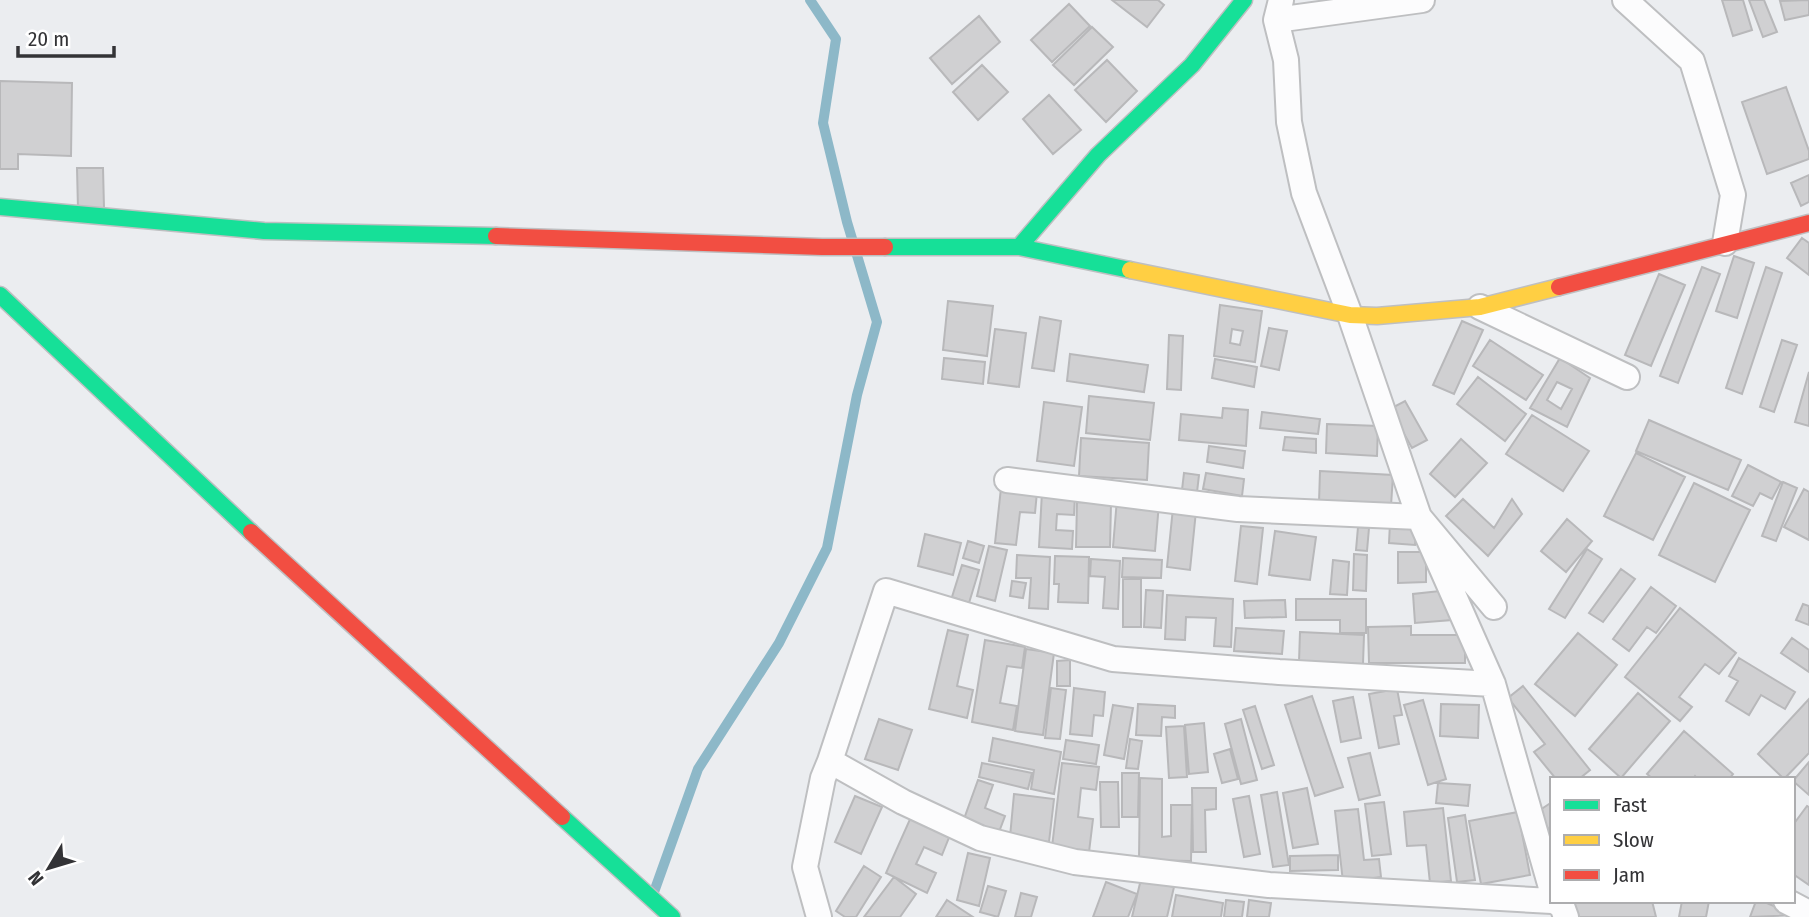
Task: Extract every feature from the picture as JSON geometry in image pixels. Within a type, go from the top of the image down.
[{"type":"street","points":[[1020,247],[1098,155],[1192,65],[1244,0]]},
{"type":"street","points":[[1422,0],[1278,10],[1286,60],[1289,122],[1304,193],[1350,315],[1419,517],[1493,684],[1550,884]]},
{"type":"street","points":[[1625,0],[1692,61],[1733,195],[1725,243]]},
{"type":"street","points":[[0,207],[264,231],[519,236],[822,247],[1020,247],[1350,315],[1377,316],[1480,307],[1809,223]]},
{"type":"street","points":[[0,295],[202,487],[672,917]]},
{"type":"street","points":[[1480,307],[1627,377]]},
{"type":"street","points":[[1007,480],[1238,509],[1419,517],[1494,607]]},
{"type":"street","points":[[819,917],[805,867],[823,778],[886,591],[1113,659],[1493,684]]},
{"type":"street","points":[[830,761],[903,802],[980,838],[1075,862],[1269,885],[1550,901]]},
{"type":"street","points":[[1790,903],[1809,913]]},
{"type":"building","points":[[1112,0],[1158,0],[1164,5],[1147,27]]},
{"type":"building","points":[[1722,0],[1743,0],[1752,30],[1733,36]]},
{"type":"building","points":[[1749,0],[1764,0],[1777,32],[1763,37]]},
{"type":"building","points":[[1809,0],[1809,15],[1785,20],[1780,1]]},
{"type":"building","points":[[1069,4],[1090,26],[1052,62],[1031,40]]},
{"type":"building","points":[[979,16],[1000,42],[952,84],[930,58]]},
{"type":"building","points":[[1092,27],[1113,47],[1074,85],[1053,65]]},
{"type":"building","points":[[1107,60],[1137,91],[1106,122],[1075,90]]},
{"type":"building","points":[[982,65],[1008,92],[978,120],[953,92]]},
{"type":"building","points":[[0,81],[72,83],[71,156],[18,154],[18,169],[0,169]]},
{"type":"building","points":[[1786,87],[1809,151],[1809,159],[1767,174],[1742,102]]},
{"type":"building","points":[[1049,95],[1081,130],[1053,154],[1023,119]]},
{"type":"building","points":[[77,168],[103,168],[104,208],[78,209]]},
{"type":"building","points":[[1809,175],[1809,202],[1801,206],[1791,183]]},
{"type":"building","points":[[1802,238],[1809,243],[1809,275],[1787,258]]},
{"type":"building","points":[[1734,256],[1754,263],[1737,318],[1716,311]]},
{"type":"building","points":[[1702,267],[1720,274],[1678,383],[1660,376]]},
{"type":"building","points":[[1766,267],[1782,273],[1742,394],[1726,388]]},
{"type":"building","points":[[1659,274],[1685,285],[1651,366],[1625,355]]},
{"type":"building","points":[[948,301],[993,306],[987,356],[943,350]]},
{"type":"building","points":[[1220,305],[1262,311],[1255,362],[1214,356]],"holes":[[[1232,329],[1243,331],[1240,345],[1230,343]]]},
{"type":"building","points":[[1040,317],[1061,321],[1054,371],[1032,368]]},
{"type":"building","points":[[1462,321],[1483,330],[1454,394],[1433,385]]},
{"type":"building","points":[[1269,328],[1287,331],[1279,370],[1261,366]]},
{"type":"building","points":[[995,329],[1026,333],[1019,387],[988,383]]},
{"type":"building","points":[[1169,335],[1183,336],[1181,390],[1167,389]]},
{"type":"building","points":[[1490,340],[1543,375],[1526,400],[1473,366]]},
{"type":"building","points":[[1782,340],[1797,345],[1774,412],[1760,407]]},
{"type":"building","points":[[1070,354],[1148,365],[1144,392],[1067,381]]},
{"type":"building","points":[[944,358],[985,362],[983,384],[942,379]]},
{"type":"building","points":[[1560,358],[1590,378],[1567,427],[1530,408]],"holes":[[[1557,382],[1572,389],[1561,409],[1547,400]]]},
{"type":"building","points":[[1215,359],[1257,367],[1254,387],[1212,378]]},
{"type":"building","points":[[1809,372],[1809,426],[1795,422]]},
{"type":"building","points":[[1478,377],[1526,414],[1505,441],[1457,404]]},
{"type":"building","points":[[1089,396],[1154,403],[1150,440],[1086,433]]},
{"type":"building","points":[[1405,401],[1427,440],[1412,448],[1390,409]]},
{"type":"building","points":[[1044,402],[1082,407],[1074,466],[1037,461]]},
{"type":"building","points":[[1223,408],[1248,410],[1246,446],[1179,440],[1181,414],[1222,418]]},
{"type":"building","points":[[1262,412],[1320,419],[1318,434],[1260,428]]},
{"type":"building","points":[[1532,415],[1589,451],[1563,491],[1506,454]]},
{"type":"building","points":[[1649,420],[1741,460],[1728,490],[1636,451]]},
{"type":"building","points":[[1327,424],[1378,426],[1377,456],[1326,453]]},
{"type":"building","points":[[1285,437],[1316,439],[1316,453],[1283,450]]},
{"type":"building","points":[[1081,438],[1149,443],[1147,480],[1079,476]]},
{"type":"building","points":[[1461,439],[1487,463],[1455,497],[1430,474]]},
{"type":"building","points":[[1209,446],[1245,451],[1243,468],[1207,462]]},
{"type":"building","points":[[1636,453],[1685,477],[1653,540],[1604,516]]},
{"type":"building","points":[[1748,465],[1781,482],[1772,499],[1760,493],[1753,506],[1732,496]]},
{"type":"building","points":[[1320,471],[1393,475],[1391,506],[1319,502]]},
{"type":"building","points":[[1184,473],[1199,475],[1197,492],[1182,490]]},
{"type":"building","points":[[1206,473],[1244,479],[1242,496],[1203,489]]},
{"type":"building","points":[[1783,482],[1797,488],[1776,541],[1762,536]]},
{"type":"building","points":[[1694,483],[1750,510],[1715,582],[1659,555]]},
{"type":"building","points":[[1001,488],[1037,492],[1035,513],[1020,512],[1016,545],[995,543]]},
{"type":"building","points":[[1804,489],[1809,492],[1809,540],[1784,527]]},
{"type":"building","points":[[1042,492],[1075,495],[1074,515],[1057,514],[1056,530],[1073,531],[1072,549],[1039,547]]},
{"type":"building","points":[[1117,499],[1159,503],[1155,551],[1113,547]]},
{"type":"building","points":[[1463,499],[1494,528],[1512,499],[1522,514],[1488,556],[1446,516]]},
{"type":"building","points":[[1077,502],[1111,503],[1110,547],[1076,547]]},
{"type":"building","points":[[1173,508],[1196,511],[1190,570],[1167,567]]},
{"type":"building","points":[[1567,519],[1592,541],[1566,572],[1541,551]]},
{"type":"building","points":[[1390,523],[1417,525],[1415,545],[1389,543]]},
{"type":"building","points":[[1241,526],[1263,528],[1257,584],[1235,581]]},
{"type":"building","points":[[1358,527],[1369,528],[1367,551],[1356,550]]},
{"type":"building","points":[[1275,531],[1316,537],[1310,580],[1269,575]]},
{"type":"building","points":[[925,534],[961,543],[953,575],[918,566]]},
{"type":"building","points":[[968,541],[984,546],[979,563],[963,558]]},
{"type":"building","points":[[989,546],[1007,550],[995,601],[977,596]]},
{"type":"building","points":[[1587,549],[1602,559],[1565,618],[1549,609]]},
{"type":"building","points":[[1398,552],[1426,552],[1426,582],[1398,583]]},
{"type":"building","points":[[1354,554],[1367,555],[1366,591],[1353,590]]},
{"type":"building","points":[[1017,555],[1050,557],[1048,609],[1029,608],[1031,578],[1016,578]]},
{"type":"building","points":[[1055,556],[1089,557],[1088,603],[1058,602],[1059,584],[1054,584]]},
{"type":"building","points":[[1123,558],[1162,560],[1161,578],[1122,577]]},
{"type":"building","points":[[1091,559],[1120,561],[1118,609],[1103,608],[1105,577],[1090,576]]},
{"type":"building","points":[[1333,560],[1349,562],[1347,595],[1330,594]]},
{"type":"building","points":[[962,565],[979,570],[969,603],[952,597]]},
{"type":"building","points":[[1621,569],[1635,579],[1603,622],[1589,613]]},
{"type":"building","points":[[1123,579],[1141,579],[1141,627],[1123,627]]},
{"type":"building","points":[[1012,581],[1026,583],[1023,598],[1010,596]]},
{"type":"building","points":[[1651,587],[1676,606],[1656,633],[1647,627],[1629,651],[1613,639]]},
{"type":"building","points":[[1146,590],[1163,591],[1161,628],[1144,627]]},
{"type":"building","points":[[1449,590],[1452,620],[1415,623],[1413,594]]},
{"type":"building","points":[[1167,595],[1233,599],[1231,647],[1214,646],[1216,618],[1186,617],[1185,640],[1165,639]]},
{"type":"building","points":[[1296,599],[1366,599],[1366,633],[1340,633],[1340,620],[1296,620]]},
{"type":"building","points":[[1285,600],[1286,617],[1245,618],[1244,601]]},
{"type":"building","points":[[1803,604],[1809,606],[1809,625],[1796,620]]},
{"type":"building","points":[[1680,608],[1736,653],[1719,674],[1705,664],[1679,697],[1692,707],[1680,721],[1625,677]]},
{"type":"building","points":[[1411,626],[1411,635],[1465,635],[1465,663],[1369,663],[1368,627]]},
{"type":"building","points":[[1236,628],[1284,631],[1282,654],[1234,651]]},
{"type":"building","points":[[948,630],[968,635],[957,686],[973,690],[967,718],[929,709]]},
{"type":"building","points":[[1300,632],[1364,635],[1363,664],[1299,662]]},
{"type":"building","points":[[1578,633],[1617,665],[1575,716],[1535,684]]},
{"type":"building","points":[[1792,638],[1809,650],[1809,672],[1781,653]]},
{"type":"building","points":[[985,640],[1025,647],[1022,668],[1007,666],[1000,703],[1017,706],[1013,730],[972,722]]},
{"type":"building","points":[[1026,649],[1054,653],[1043,735],[1015,731]]},
{"type":"building","points":[[1739,658],[1795,692],[1785,709],[1761,695],[1749,715],[1726,701],[1738,681],[1729,676]]},
{"type":"building","points":[[1070,660],[1070,686],[1057,686],[1057,661]]},
{"type":"building","points":[[1523,686],[1590,770],[1581,777],[1554,777],[1534,752],[1545,744],[1508,698]]},
{"type":"building","points":[[1051,688],[1066,690],[1060,739],[1045,738]]},
{"type":"building","points":[[1074,688],[1105,692],[1103,716],[1094,715],[1092,736],[1070,734]]},
{"type":"building","points":[[1397,689],[1402,715],[1394,716],[1399,744],[1379,748],[1369,694]]},
{"type":"building","points":[[1638,693],[1670,721],[1622,777],[1589,749]]},
{"type":"building","points":[[1312,696],[1343,787],[1315,796],[1285,705]]},
{"type":"building","points":[[1353,697],[1361,738],[1341,742],[1333,701]]},
{"type":"building","points":[[1809,699],[1809,753],[1786,777],[1782,777],[1758,754]]},
{"type":"building","points":[[1423,700],[1446,779],[1428,785],[1404,705]]},
{"type":"building","points":[[1138,704],[1175,706],[1175,718],[1162,717],[1161,736],[1136,735]]},
{"type":"building","points":[[1441,704],[1479,705],[1478,738],[1440,736]]},
{"type":"building","points":[[1113,705],[1133,708],[1124,759],[1104,755]]},
{"type":"building","points":[[1255,706],[1274,765],[1262,769],[1243,710]]},
{"type":"building","points":[[879,719],[912,730],[898,770],[865,759]]},
{"type":"building","points":[[1241,719],[1257,780],[1241,784],[1225,724]]},
{"type":"building","points":[[1204,723],[1208,772],[1189,774],[1185,725]]},
{"type":"building","points":[[1184,726],[1187,777],[1169,778],[1166,727]]},
{"type":"building","points":[[1684,731],[1733,774],[1731,777],[1651,777],[1647,774]]},
{"type":"building","points":[[993,738],[1061,752],[1054,794],[1031,789],[1034,770],[989,761]]},
{"type":"building","points":[[1130,739],[1142,741],[1138,769],[1126,768]]},
{"type":"building","points":[[1066,740],[1099,745],[1096,764],[1063,759]]},
{"type":"building","points":[[1230,749],[1238,779],[1222,783],[1214,754]]},
{"type":"building","points":[[1370,753],[1380,795],[1359,800],[1348,758]]},
{"type":"building","points":[[1809,762],[1809,795],[1795,783],[1795,779]]},
{"type":"building","points":[[982,763],[1032,773],[1028,789],[979,777]]},
{"type":"building","points":[[1062,763],[1099,767],[1096,790],[1081,788],[1078,817],[1093,819],[1089,852],[1052,847]]},
{"type":"building","points":[[1122,773],[1139,773],[1138,817],[1122,817]]},
{"type":"building","points":[[1140,778],[1162,779],[1162,837],[1171,836],[1171,805],[1192,805],[1191,861],[1139,860]]},
{"type":"building","points":[[978,780],[993,785],[985,808],[1005,816],[999,832],[964,819]]},
{"type":"building","points":[[1100,782],[1118,782],[1119,827],[1101,827]]},
{"type":"building","points":[[1438,783],[1470,785],[1468,806],[1436,803]]},
{"type":"building","points":[[1192,788],[1216,788],[1216,809],[1205,810],[1206,852],[1193,852]]},
{"type":"building","points":[[1307,788],[1318,844],[1293,848],[1283,793]]},
{"type":"building","points":[[1277,792],[1289,865],[1273,867],[1261,795]]},
{"type":"building","points":[[1014,794],[1054,799],[1049,842],[1010,837]]},
{"type":"building","points":[[855,796],[882,807],[861,854],[835,842]]},
{"type":"building","points":[[1249,796],[1260,854],[1244,857],[1233,799]]},
{"type":"building","points":[[1384,802],[1391,854],[1372,856],[1365,804]]},
{"type":"building","points":[[1550,803],[1550,831],[1537,812]]},
{"type":"building","points":[[1807,806],[1809,807],[1809,885],[1795,875],[1795,822]]},
{"type":"building","points":[[1443,808],[1451,881],[1430,883],[1426,845],[1407,846],[1404,812]]},
{"type":"building","points":[[1358,809],[1364,860],[1379,859],[1381,877],[1343,882],[1335,811]]},
{"type":"building","points":[[1518,812],[1530,875],[1481,884],[1469,821]]},
{"type":"building","points":[[1465,815],[1475,880],[1457,882],[1448,818]]},
{"type":"building","points":[[911,817],[950,835],[942,855],[924,847],[916,864],[936,873],[927,893],[886,873]]},
{"type":"building","points":[[968,853],[990,858],[979,906],[957,900]]},
{"type":"building","points":[[1338,855],[1338,870],[1290,871],[1290,856]]},
{"type":"building","points":[[864,866],[881,877],[856,917],[845,917],[836,911]]},
{"type":"building","points":[[894,877],[916,894],[900,917],[864,917]]},
{"type":"building","points":[[1141,879],[1174,887],[1167,917],[1132,917]]},
{"type":"building","points":[[1106,882],[1137,894],[1128,917],[1093,917]]},
{"type":"building","points":[[988,886],[1006,891],[998,917],[980,912]]},
{"type":"building","points":[[1021,893],[1037,897],[1031,917],[1015,917]]},
{"type":"building","points":[[1176,895],[1223,903],[1221,917],[1172,917]]},
{"type":"building","points":[[947,900],[973,917],[936,917]]},
{"type":"building","points":[[1226,900],[1244,902],[1242,917],[1224,917]]},
{"type":"building","points":[[1249,900],[1271,903],[1269,917],[1247,917]]},
{"type":"building","points":[[1570,903],[1652,903],[1656,917],[1574,917]]},
{"type":"building","points":[[1682,903],[1709,903],[1706,917],[1679,917]]},
{"type":"building","points":[[1755,903],[1767,903],[1795,915],[1750,917]]},
{"type":"waterway","points":[[654,892],[698,769],[779,643],[827,548],[857,395],[877,322],[847,222],[823,123],[836,39],[810,0]]},
{"type":"traffic: fast","points":[[1130,270],[1019,247],[1098,155],[1192,65],[1244,0]]},
{"type":"traffic: fast","points":[[0,207],[264,231],[496,236]]},
{"type":"traffic: fast","points":[[885,247],[1019,247]]},
{"type":"traffic: fast","points":[[0,295],[251,532]]},
{"type":"traffic: fast","points":[[562,817],[672,917]]},
{"type":"traffic: slow","points":[[1130,270],[1350,315],[1377,316],[1480,307],[1559,287]]},
{"type":"traffic: jam","points":[[1559,287],[1809,223]]},
{"type":"traffic: jam","points":[[496,236],[885,247]]},
{"type":"traffic: jam","points":[[251,532],[562,817]]}]
